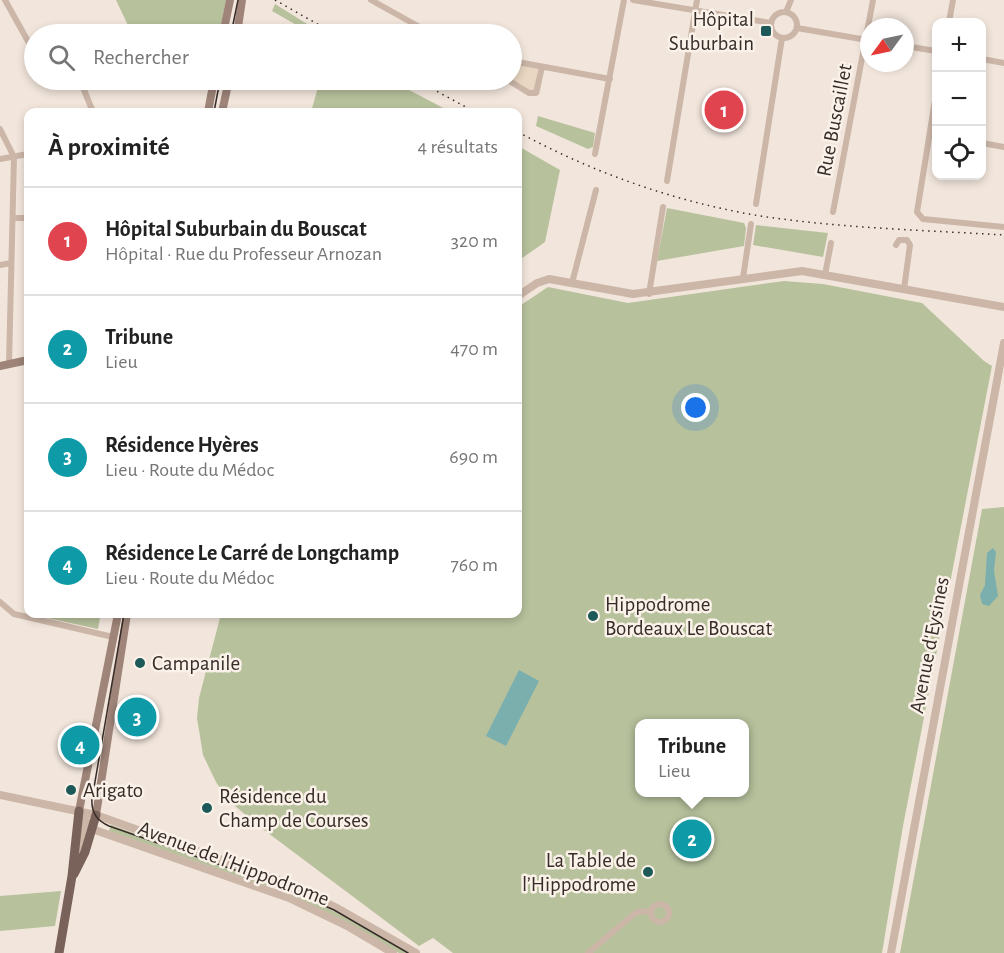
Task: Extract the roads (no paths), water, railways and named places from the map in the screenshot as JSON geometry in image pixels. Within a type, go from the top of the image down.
[{"type":"main road","points":[[224,24],[230,0]]},
{"type":"main road","points":[[238,24],[242,0]]},
{"type":"main road","points":[[209,108],[212,90]]},
{"type":"main road","points":[[223,108],[227,90]]},
{"type":"main road","points":[[5,365],[24,361]]},
{"type":"main road","points":[[59,953],[72,876],[79,811],[117,618]]},
{"type":"main road","points":[[72,876],[81,861],[96,815],[126,618]]},
{"type":"street","points":[[4,0],[24,35]]},
{"type":"street","points":[[370,0],[414,24]]},
{"type":"street","points":[[595,154],[624,0]]},
{"type":"street","points":[[633,0],[771,23]]},
{"type":"street","points":[[667,181],[697,0]]},
{"type":"street","points":[[786,12],[791,0]]},
{"type":"street","name":"Rue Buscaillet","points":[[870,18],[873,0]]},
{"type":"street","points":[[950,18],[953,0]]},
{"type":"street","points":[[786,12],[795,18],[797,28],[792,36],[782,38],[773,32],[771,23],[775,15],[786,12]]},
{"type":"street","points":[[797,28],[860,39]]},
{"type":"street","points":[[756,204],[782,38]]},
{"type":"street","points":[[914,47],[932,50]]},
{"type":"street","points":[[986,60],[1004,63]]},
{"type":"street","points":[[522,63],[610,79]]},
{"type":"street","points":[[522,89],[529,93],[536,93],[542,67]]},
{"type":"street","name":"Rue Buscaillet","points":[[833,212],[861,72]]},
{"type":"street","points":[[84,90],[91,108]]},
{"type":"street","points":[[932,117],[917,212],[923,219],[1004,227]]},
{"type":"street","points":[[0,129],[14,157],[5,365]]},
{"type":"street","points":[[986,144],[1004,147]]},
{"type":"street","points":[[0,159],[24,155]]},
{"type":"street","points":[[572,283],[596,190]]},
{"type":"street","points":[[649,294],[663,207]]},
{"type":"street","points":[[13,218],[24,218]]},
{"type":"street","points":[[743,278],[751,224]]},
{"type":"street","points":[[896,245],[899,240],[907,240],[910,245],[904,289]]},
{"type":"street","points":[[825,275],[831,243]]},
{"type":"street","points":[[0,265],[11,263]]},
{"type":"street","points":[[522,293],[537,283],[549,279],[633,294],[649,294],[793,271],[1004,307]]},
{"type":"street","name":"Avenue d'Eysines","points":[[891,953],[1004,344]]},
{"type":"street","points":[[0,602],[14,614],[24,616]]},
{"type":"street","points":[[31,618],[113,637]]},
{"type":"street","name":"Avenue de l'Hippodrome","points":[[0,795],[96,815],[282,881],[335,907],[416,953]]},
{"type":"street","points":[[79,811],[92,829]]},
{"type":"street","points":[[79,811],[84,828],[81,861]]},
{"type":"street","name":"Avenue de l'Hippodrome","points":[[92,829],[278,894],[317,911],[393,953]]},
{"type":"street","points":[[278,894],[282,881]]},
{"type":"street","points":[[588,953],[634,914],[639,911],[651,912]]},
{"type":"water","points":[[993,548],[996,552],[994,571],[998,596],[989,606],[982,604],[980,595],[985,585],[987,553]]},
{"type":"water","points":[[519,670],[539,681],[506,746],[486,736]]},
{"type":"tram line","points":[[233,24],[238,0]]},
{"type":"tram line","points":[[215,108],[218,90]]},
{"type":"tram line","points":[[123,618],[92,799],[94,812],[98,819],[109,826],[280,886],[334,910],[408,953]]},
{"type":"railway","points":[[275,0],[317,24]]},
{"type":"railway","points":[[434,90],[468,108]]},
{"type":"railway","points":[[522,134],[574,160],[632,183],[723,209],[816,223],[1004,235]]},
{"type":"place","name":"Hôpital Suburbain","points":[[766,31]]},
{"type":"place","name":"Hôpital Suburbain du Bouscat","points":[[724,110]]},
{"type":"place","name":"Hippodrome Bordeaux Le Bouscat","points":[[593,616]]},
{"type":"place","name":"Campanile","points":[[140,663]]},
{"type":"place","name":"Résidence Hyères","points":[[137,717]]},
{"type":"place","name":"Résidence Le Carré de Longchamp","points":[[80,745]]},
{"type":"place","name":"Arigato","points":[[71,790]]},
{"type":"place","name":"Résidence du Champ de Courses","points":[[207,808]]},
{"type":"place","name":"Tribune","points":[[692,839]]},
{"type":"place","name":"La Table de l’Hippodrome","points":[[648,872]]}]
